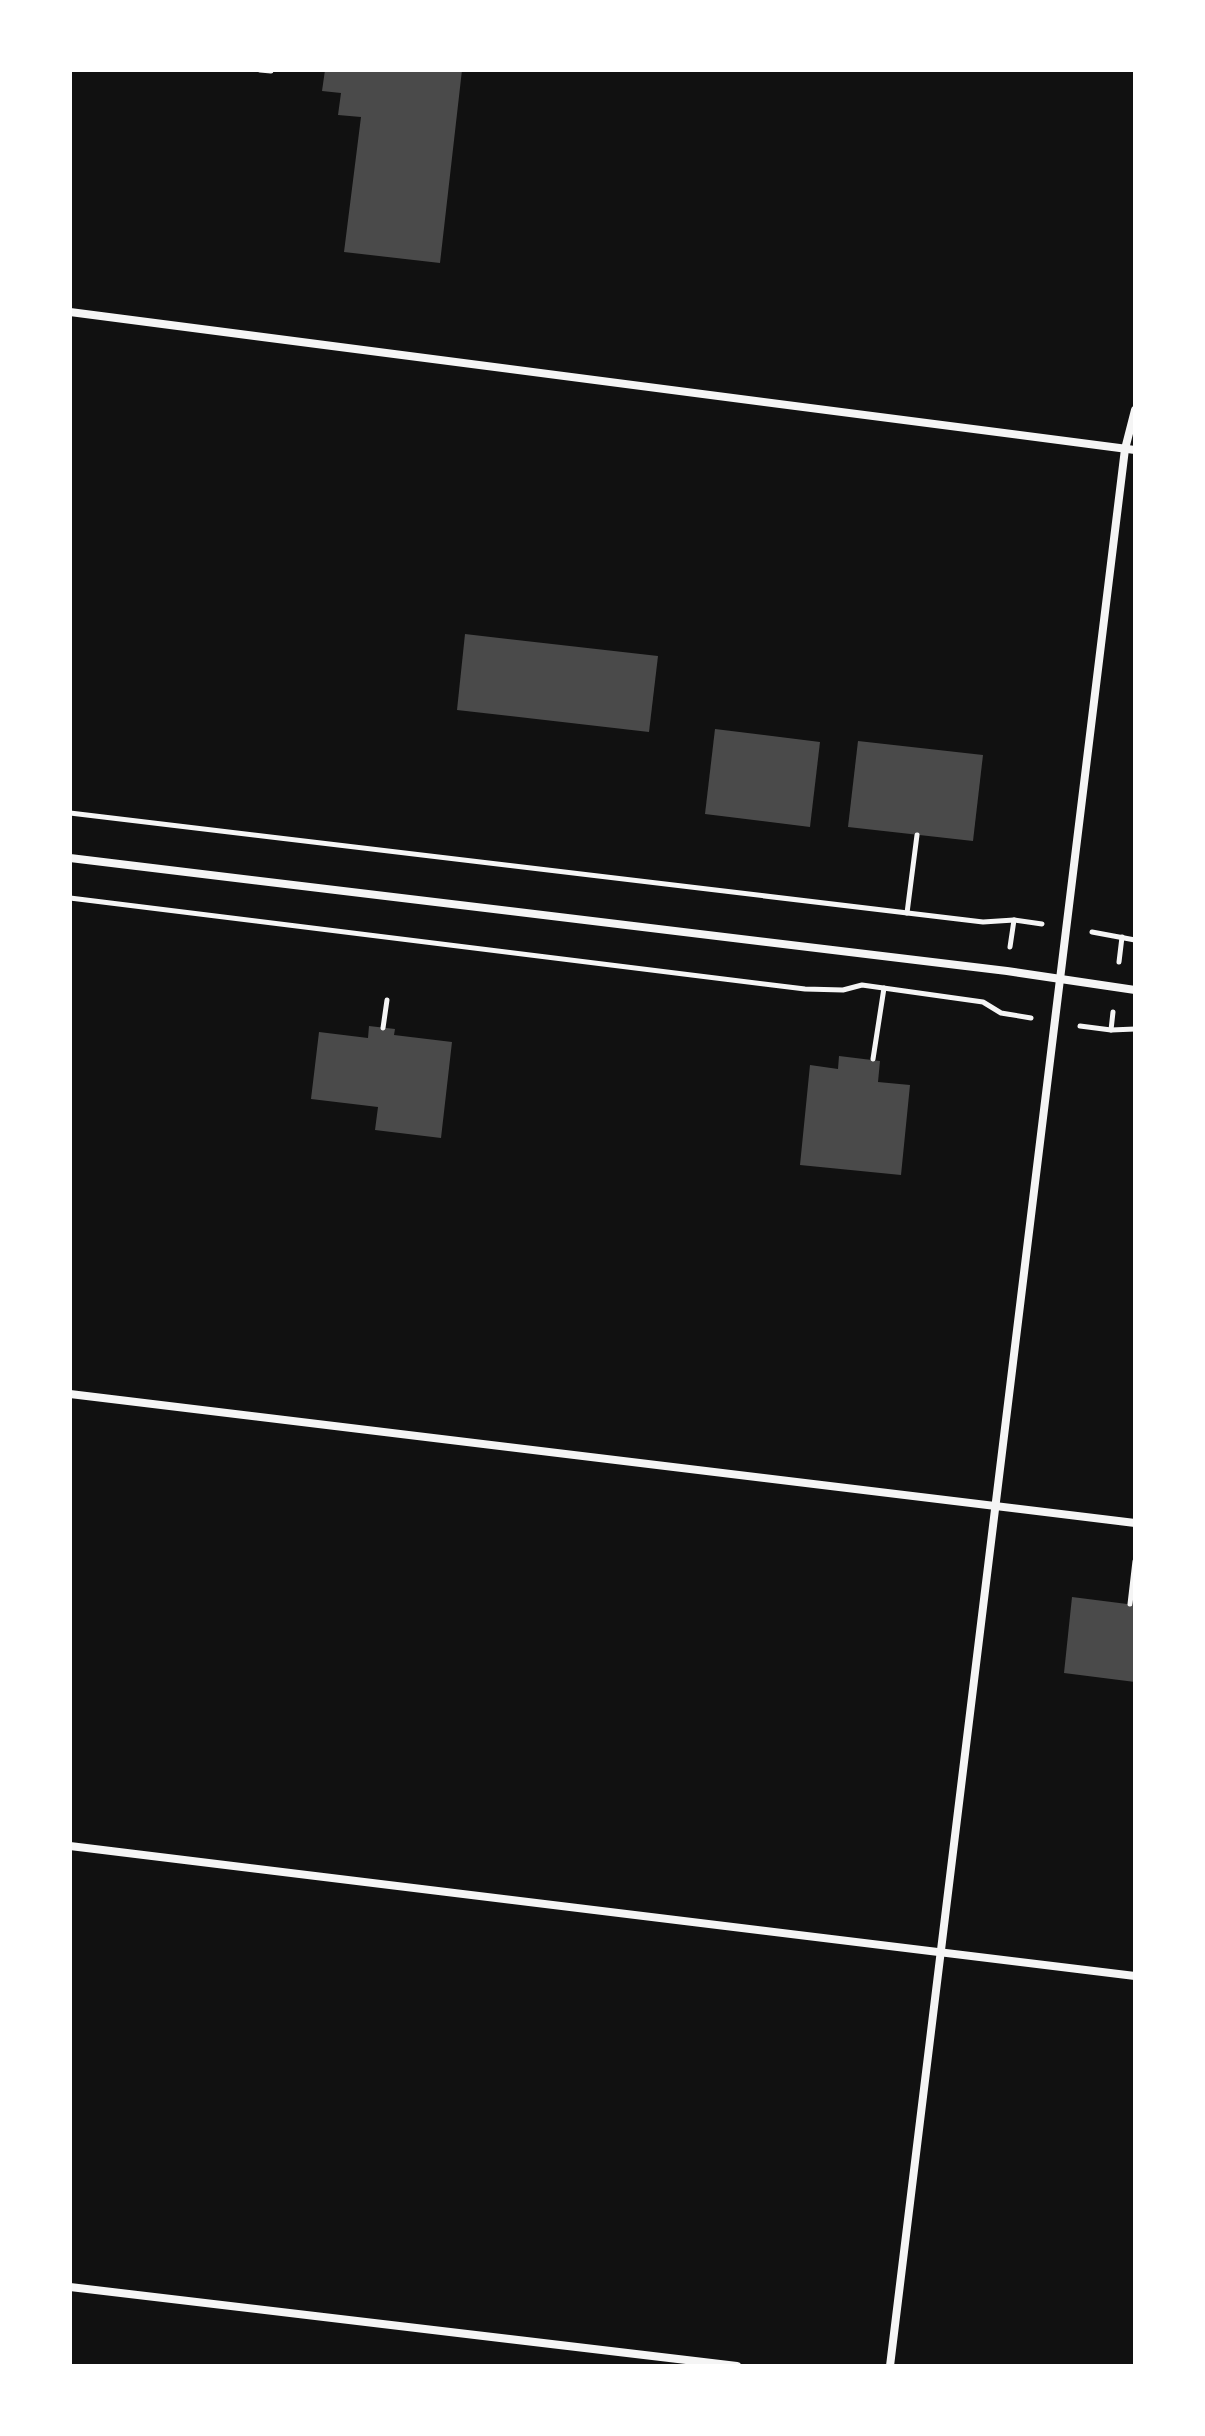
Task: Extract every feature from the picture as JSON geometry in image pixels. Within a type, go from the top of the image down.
[{"type":"street","points":[[70,312],[1135,450]]},
{"type":"street","points":[[890,2366],[1125,449],[1135,410]]},
{"type":"street","points":[[70,858],[1060,978],[1135,990]]},
{"type":"street","points":[[70,1394],[1135,1523]]},
{"type":"street","points":[[70,1846],[1135,1976]]},
{"type":"street","points":[[70,2287],[737,2366]]},
{"type":"path","points":[[260,70],[271,71]]},
{"type":"path","points":[[70,813],[983,922],[1014,920]]},
{"type":"path","points":[[907,913],[917,835]]},
{"type":"path","points":[[70,898],[805,989],[843,990],[862,985],[983,1002],[1001,1013]]},
{"type":"path","points":[[1122,937],[1135,940]]},
{"type":"path","points":[[873,1059],[884,988]]},
{"type":"path","points":[[383,1028],[387,1000]]},
{"type":"path","points":[[1111,1030],[1135,1029]]},
{"type":"path","points":[[1130,1604],[1135,1561]]},
{"type":"building","points":[[325,70],[462,70],[440,263],[344,252],[361,117],[338,115],[341,93],[322,91]]},
{"type":"building","points":[[465,634],[658,656],[649,732],[457,710]]},
{"type":"building","points":[[715,729],[820,742],[810,827],[705,814]]},
{"type":"building","points":[[858,741],[983,755],[973,841],[848,827]]},
{"type":"building","points":[[369,1026],[395,1029],[394,1035],[452,1042],[441,1138],[375,1130],[378,1107],[311,1099],[319,1032],[368,1038]]},
{"type":"building","points":[[839,1056],[880,1061],[878,1082],[910,1085],[901,1175],[800,1165],[810,1065],[838,1069]]},
{"type":"building","points":[[1072,1597],[1135,1605],[1135,1682],[1064,1673]]}]
